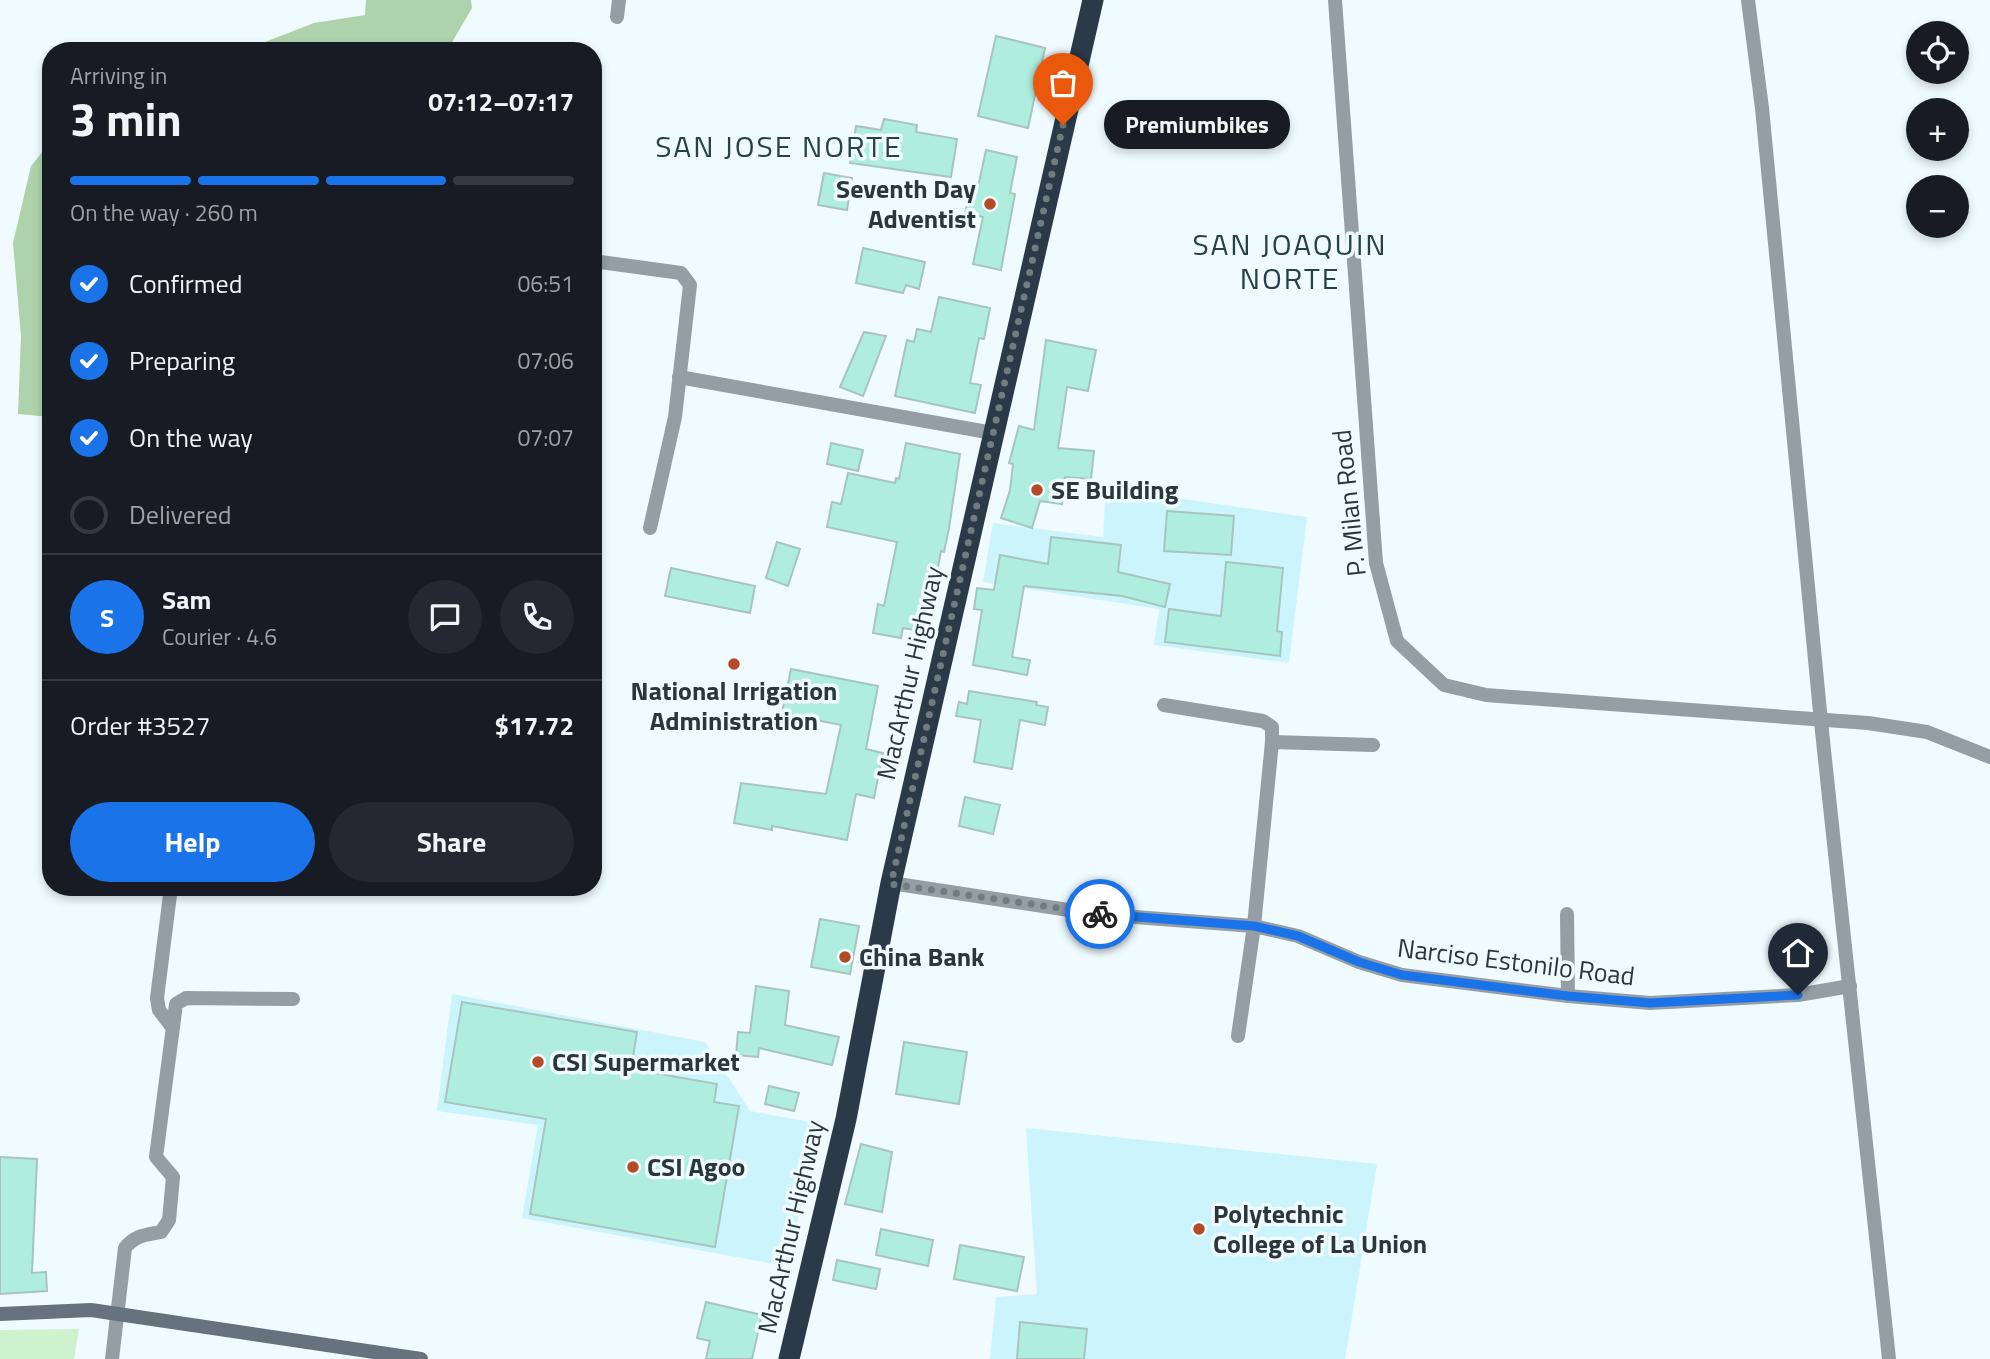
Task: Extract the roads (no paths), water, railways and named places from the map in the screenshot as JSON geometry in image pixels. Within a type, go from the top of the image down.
[{"type":"highway","name":"MacArthur Highway","points":[[789,1359],[846,1119],[891,884],[1093,0]]},
{"type":"street","points":[[617,17],[619,0]]},
{"type":"street","name":"P. Milan Road","points":[[1335,0],[1376,563],[1397,641],[1444,685],[1486,695],[1821,722],[1868,723],[1927,732],[1990,757]]},
{"type":"street","points":[[1748,0],[1776,240],[1821,722],[1889,1359]]},
{"type":"street","points":[[602,262],[681,273],[688,279],[687,321],[675,417],[650,527]]},
{"type":"street","points":[[679,377],[993,433]]},
{"type":"street","points":[[1164,705],[1263,721],[1272,727],[1254,926],[1238,1036]]},
{"type":"street","points":[[1272,742],[1373,745]]},
{"type":"street","name":"Narciso Estonilo Road","points":[[891,884],[1096,914],[1254,926],[1298,936],[1359,962],[1402,975],[1568,996],[1650,1003],[1798,995],[1850,986]]},
{"type":"street","points":[[170,896],[157,998],[159,1010],[172,1027]]},
{"type":"street","points":[[1567,914],[1568,996]]},
{"type":"street","points":[[112,1359],[120,1315],[125,1248],[132,1239],[161,1232],[169,1220],[173,1177],[156,1157],[176,1004],[186,998],[293,999]]},
{"type":"street","points":[[0,1314],[91,1310],[421,1359]]},
{"type":"place","name":"Premiumbikes","points":[[1063,125]]},
{"type":"place","name":"Seventh Day Adventist","points":[[990,204]]},
{"type":"place","name":"SE Building","points":[[1037,490]]},
{"type":"place","name":"National Irrigation Administration","points":[[734,664]]},
{"type":"place","name":"China Bank","points":[[845,957]]},
{"type":"place","name":"CSI Supermarket","points":[[538,1062]]},
{"type":"place","name":"CSI Agoo","points":[[633,1167]]},
{"type":"place","name":"Polytechnic College of La Union","points":[[1199,1229]]},
{"type":"district","name":"SAN JOSE NORTE","points":[[779,147]]},
{"type":"district","name":"SAN JOAQUIN NORTE","points":[[1290,262]]}]
